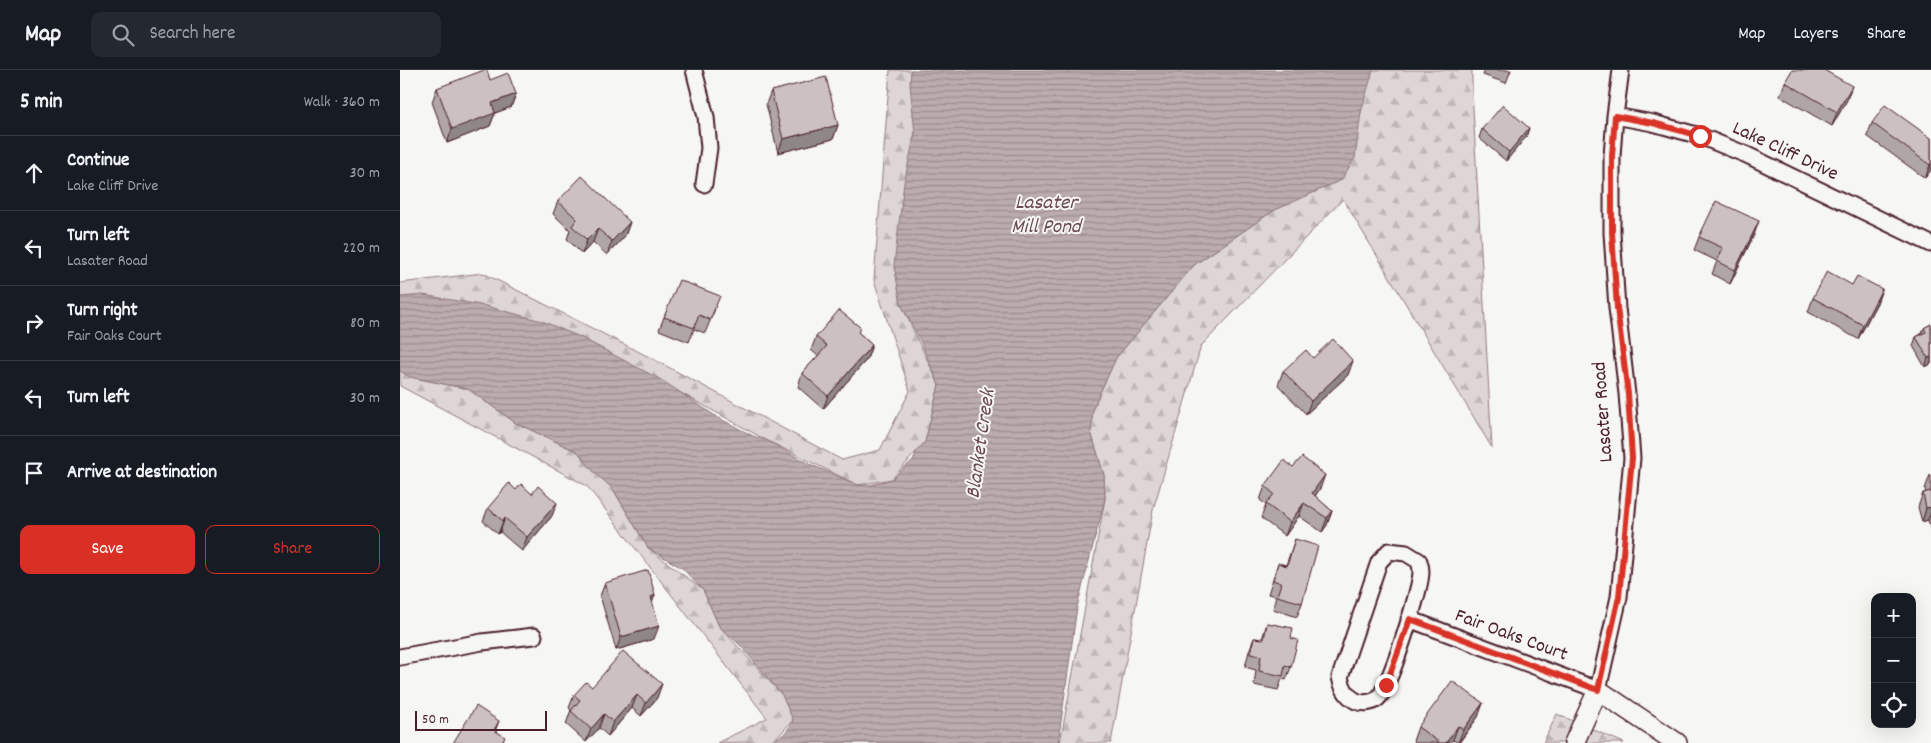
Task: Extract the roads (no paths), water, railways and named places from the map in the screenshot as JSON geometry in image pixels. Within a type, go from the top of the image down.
[{"type":"street","points":[[694,70],[706,117],[708,148],[704,184]]},
{"type":"street","name":"Lasater Road","points":[[1574,743],[1598,690],[1619,597],[1632,458],[1628,394],[1617,308],[1612,232],[1612,156],[1615,116],[1622,70]]},
{"type":"street","name":"Lake Cliff Drive","points":[[1615,116],[1653,123],[1700,136],[1747,155],[1931,244]]},
{"type":"street","points":[[1389,551],[1406,553],[1419,561],[1421,573],[1410,619],[1386,685],[1379,698],[1369,702],[1358,702],[1348,695],[1342,686],[1340,677],[1379,562],[1389,551]]},
{"type":"street","name":"Fair Oaks Court","points":[[1410,619],[1598,690]]},
{"type":"street","points":[[400,657],[482,642],[534,636]]},
{"type":"street","points":[[1598,690],[1677,743]]},
{"type":"water","name":"Lasater Mill Pond","points":[[911,70],[1373,70],[1361,112],[1355,158],[1341,180],[1273,211],[1194,265],[1116,358],[1093,408],[1091,432],[1104,475],[1105,499],[1077,607],[1058,743],[755,743],[778,738],[786,731],[793,720],[782,695],[741,646],[719,626],[703,590],[682,568],[648,548],[613,489],[592,470],[578,452],[516,423],[468,389],[410,377],[400,371],[400,297],[423,295],[486,306],[542,321],[580,337],[663,381],[717,417],[753,436],[766,440],[807,463],[858,485],[871,485],[892,479],[914,459],[916,452],[925,442],[939,385],[920,340],[901,304],[894,265],[904,183],[915,133],[910,84]]},
{"type":"water label","name":"Blanket Creek","points":[[982,444]]}]
